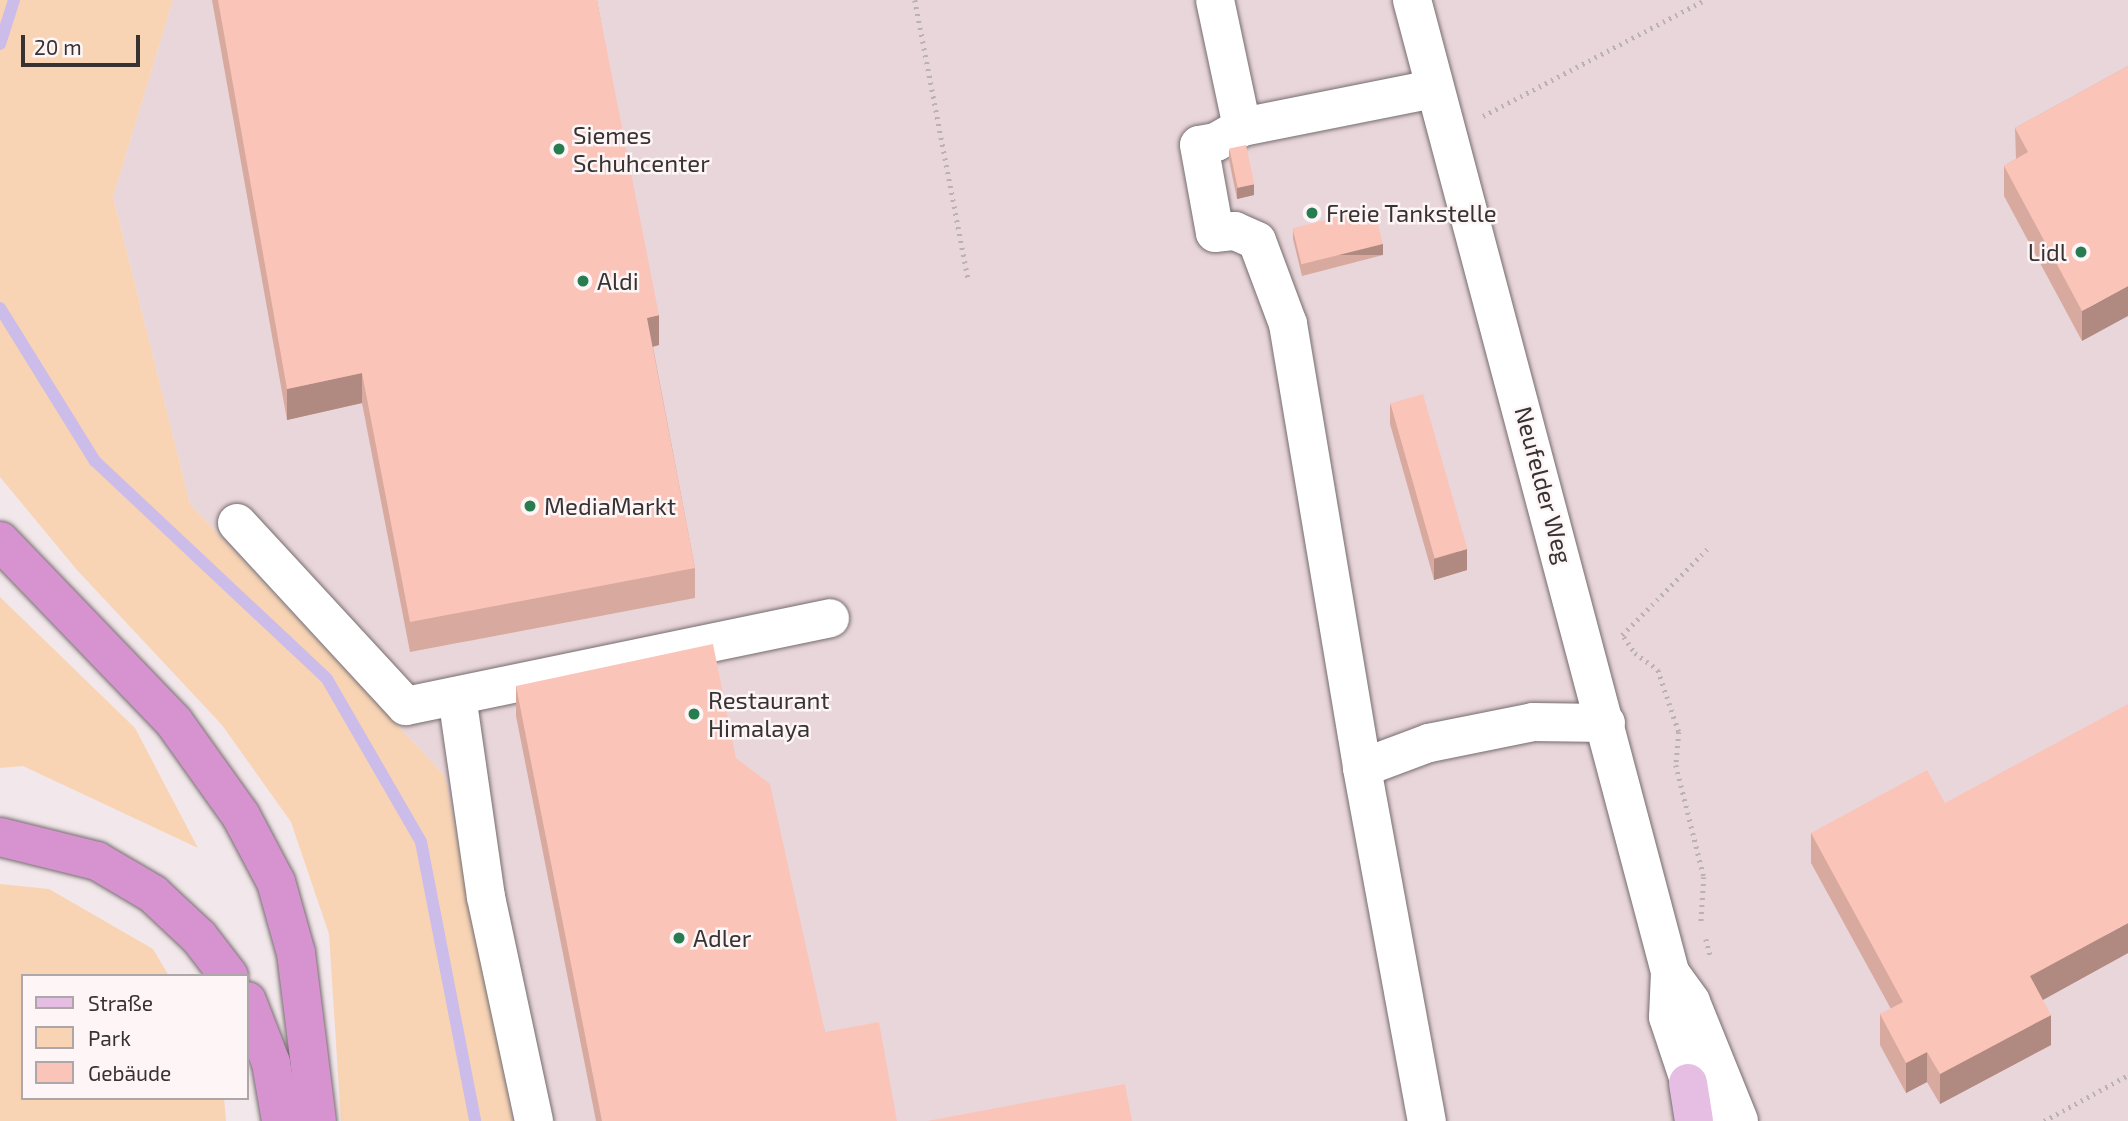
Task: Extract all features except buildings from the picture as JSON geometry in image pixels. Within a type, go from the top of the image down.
[{"type":"highway","points":[[0,541],[174,722],[241,816],[276,882],[296,953],[317,1121]]},
{"type":"highway","points":[[0,837],[97,862],[153,894],[199,937],[227,974]]},
{"type":"highway","points":[[248,1004],[271,1063],[281,1121]]},
{"type":"main road","points":[[1688,1083],[1694,1121]]},
{"type":"street","points":[[1215,0],[1241,127]]},
{"type":"street","name":"Neufelder Weg","points":[[1412,0],[1433,89],[1507,345],[1670,972],[1668,1017],[1702,1121]]},
{"type":"street","points":[[1427,1121],[1362,768],[1288,324],[1257,241],[1235,232],[1215,233],[1199,145],[1216,142],[1241,127],[1433,89]]},
{"type":"street","points":[[237,523],[406,706],[830,618]]},
{"type":"street","points":[[457,696],[486,897],[534,1121]]},
{"type":"street","points":[[1362,768],[1429,743],[1532,722],[1606,723]]},
{"type":"street","name":"Neufelder Weg","points":[[1670,972],[1690,1002],[1738,1121]]},
{"type":"path","points":[[915,0],[968,279]]},
{"type":"path","points":[[1476,120],[1705,0]]},
{"type":"path","points":[[1622,635],[1710,547]]},
{"type":"path","points":[[1618,621],[1622,635],[1635,653],[1658,670],[1679,732],[1676,765],[1704,877],[1701,922],[1712,961]]},
{"type":"path","points":[[2044,1121],[2128,1075]]},
{"type":"shaded area","points":[[173,0],[2128,0],[2128,1121],[513,1121],[445,776],[190,504],[113,197]]},
{"type":"green space","points":[[0,0],[173,0],[113,197],[190,504],[445,776],[513,1121],[341,1121],[329,934],[291,822],[222,725],[77,570],[0,477]]},
{"type":"green space","points":[[0,597],[135,728],[198,848],[23,766],[0,768]]},
{"type":"green space","points":[[0,884],[49,889],[153,949],[168,974],[21,974],[21,1100],[224,1100],[226,1121],[0,1121]]},
{"type":"waterway","points":[[0,44],[14,0]]},
{"type":"waterway","points":[[0,308],[95,461],[327,679],[421,842],[475,1121]]},
{"type":"place","name":"Siemes Schuhcenter","points":[[559,149]]},
{"type":"place","name":"Freie Tankstelle","points":[[1312,213]]},
{"type":"place","name":"Lidl","points":[[2081,252]]},
{"type":"place","name":"Aldi","points":[[583,281]]},
{"type":"place","name":"MediaMarkt","points":[[530,506]]},
{"type":"place","name":"Restaurant Himalaya","points":[[694,714]]},
{"type":"place","name":"Adler","points":[[679,938]]}]
